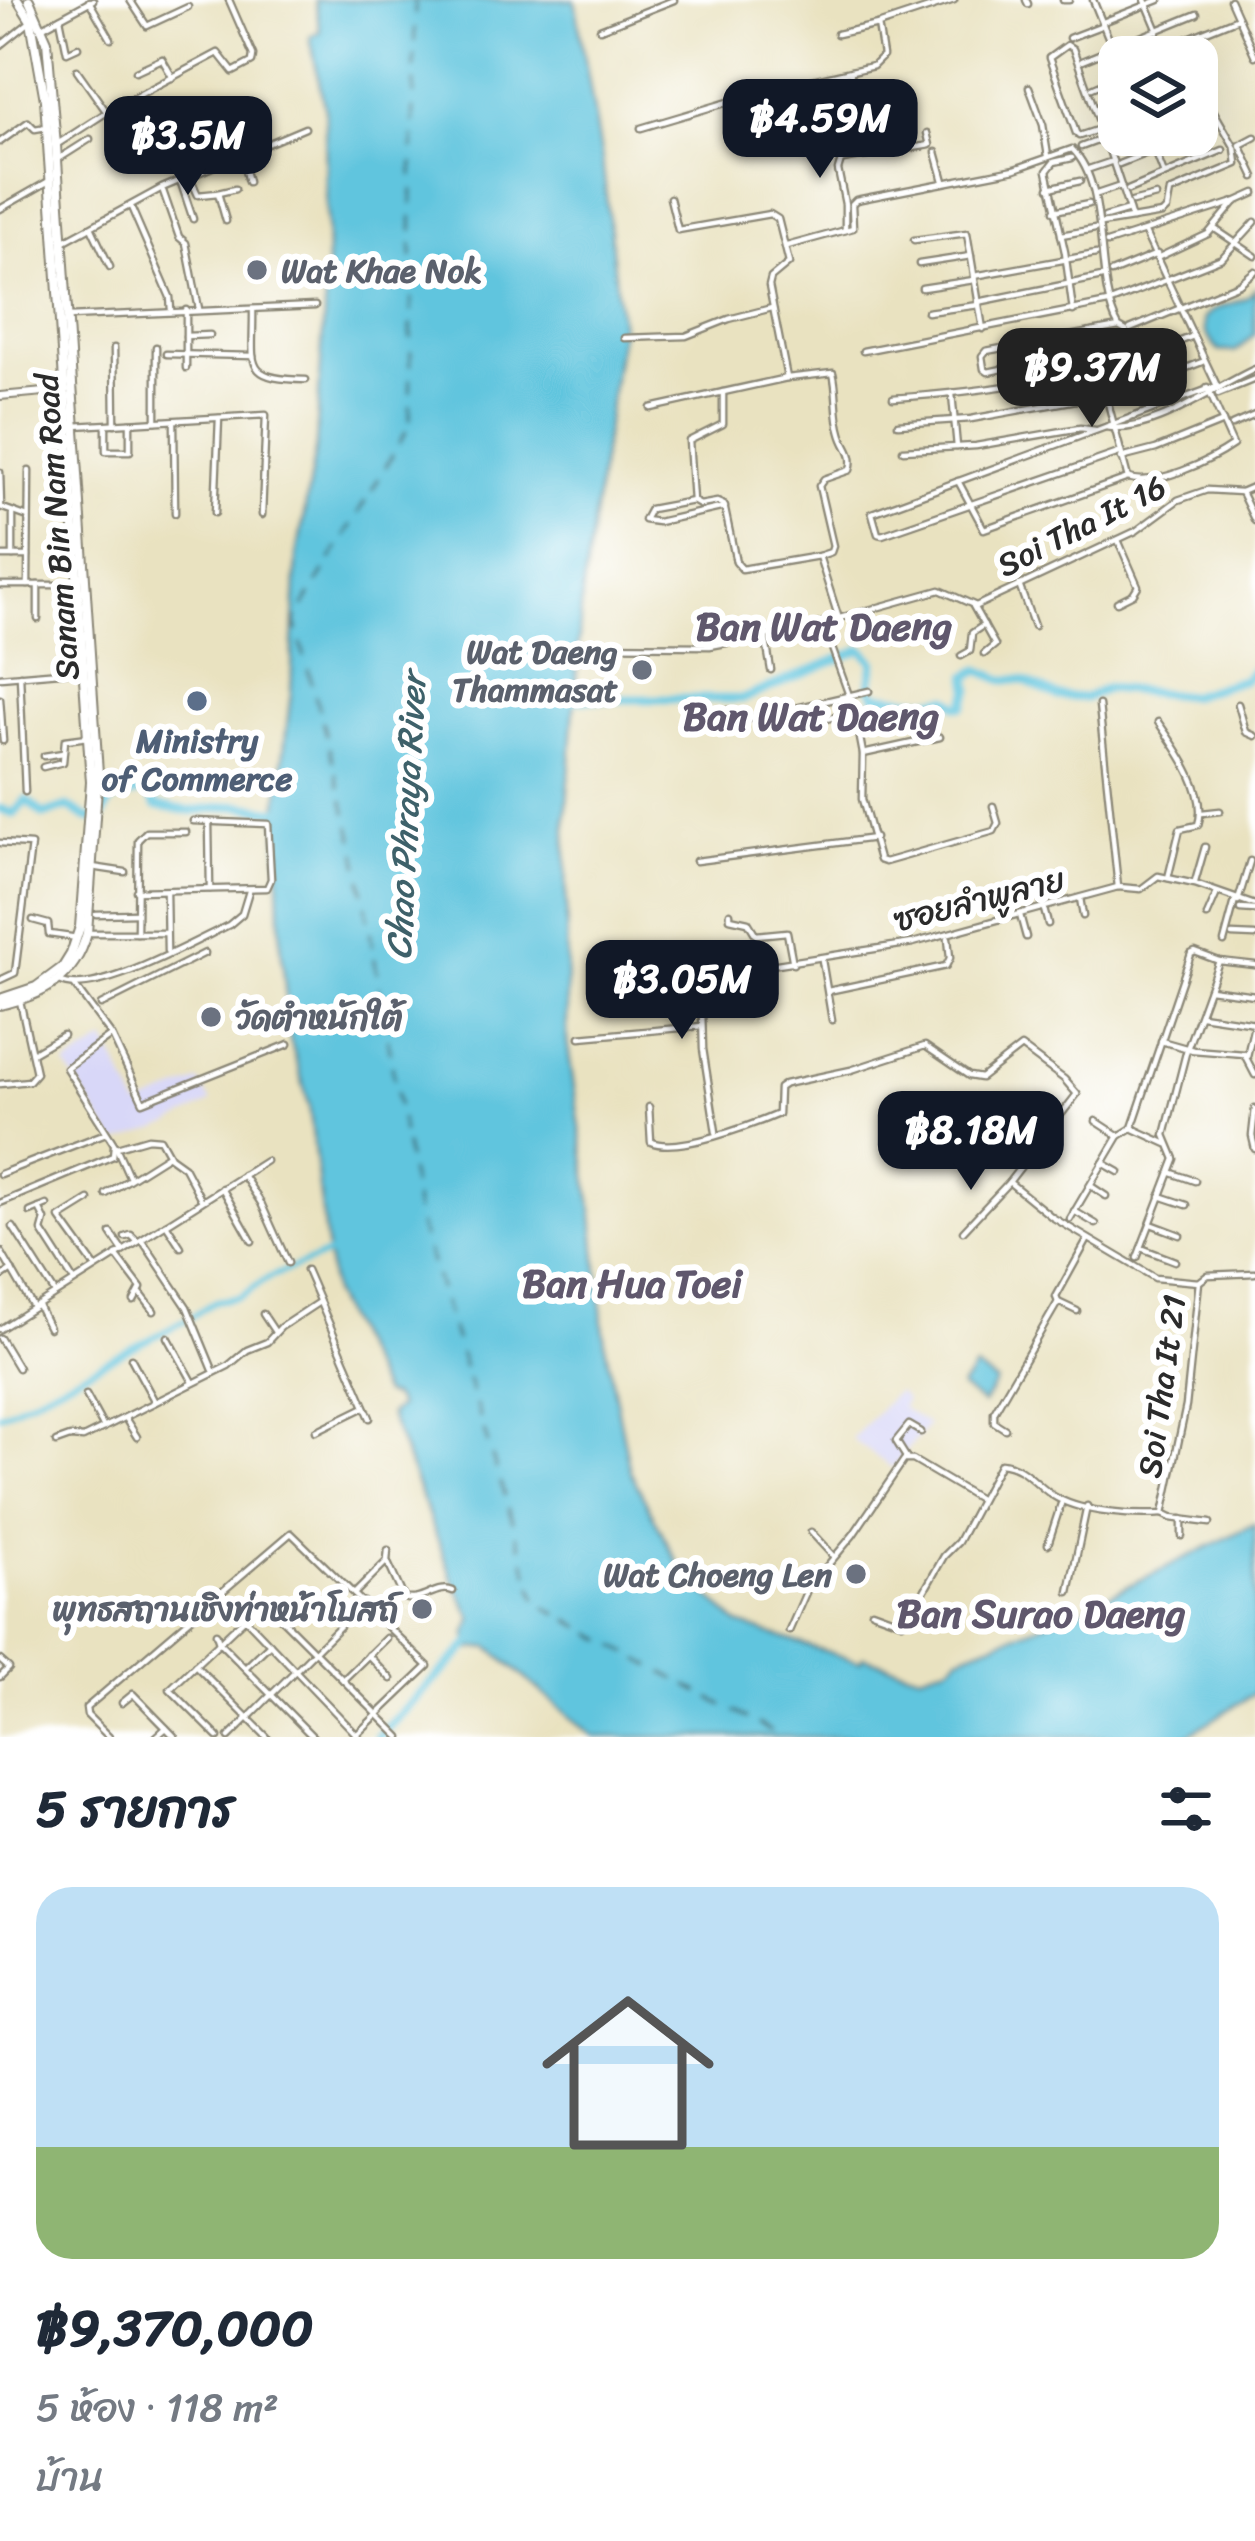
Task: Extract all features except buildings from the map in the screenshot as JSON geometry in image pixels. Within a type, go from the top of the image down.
[{"type":"main road","name":"Sanam Bin Nam Road","points":[[23,1],[31,21],[46,128],[74,426],[92,815]]},
{"type":"main road","name":"Sanam Bin Nam Road","points":[[23,1],[43,27],[56,145],[78,585],[98,773],[80,955],[60,981]]},
{"type":"main road","name":"Sanam Bin Nam Road","points":[[82,936],[92,867],[91,828]]},
{"type":"main road","points":[[2,1000],[51,978],[82,936]]},
{"type":"main road","points":[[2,1000],[20,1000],[60,981]]},
{"type":"street","points":[[130,0],[148,26],[188,7]]},
{"type":"street","points":[[56,145],[107,112],[221,52],[233,72],[252,62],[254,55],[229,0]]},
{"type":"street","points":[[600,29],[674,0]]},
{"type":"street","points":[[837,34],[954,0]]},
{"type":"street","points":[[1093,0],[1107,36]]},
{"type":"street","points":[[1069,38],[1159,0]]},
{"type":"street","points":[[1230,0],[1255,56]]},
{"type":"street","points":[[43,27],[91,1],[111,39]]},
{"type":"street","points":[[1146,3],[1158,31]]},
{"type":"street","points":[[1146,36],[1197,14]]},
{"type":"street","points":[[60,18],[67,52],[78,47]]},
{"type":"street","points":[[1194,36],[1238,18]]},
{"type":"street","points":[[0,46],[31,21]]},
{"type":"street","points":[[641,128],[882,61],[878,25]]},
{"type":"street","points":[[1064,46],[1070,46],[1076,56],[1103,128],[1076,133],[1049,58],[1064,46]]},
{"type":"street","points":[[1082,61],[1098,55]]},
{"type":"street","points":[[136,70],[162,59],[173,78]]},
{"type":"street","points":[[77,70],[118,128]]},
{"type":"street","points":[[849,90],[851,71]]},
{"type":"street","points":[[826,77],[843,160],[838,170],[845,230]]},
{"type":"street","points":[[1092,88],[1098,85]]},
{"type":"street","points":[[1029,87],[1043,125],[1048,159]]},
{"type":"street","points":[[1060,235],[1166,212],[1170,192],[1238,164],[1235,148],[1218,118]]},
{"type":"street","points":[[0,142],[28,122],[35,129],[46,128]]},
{"type":"street","points":[[220,133],[241,123]]},
{"type":"street","points":[[166,124],[199,196],[235,189]]},
{"type":"street","points":[[232,127],[248,182]]},
{"type":"street","points":[[61,244],[162,188],[305,128]]},
{"type":"street","points":[[843,160],[930,145],[928,133]]},
{"type":"street","points":[[889,134],[894,150]]},
{"type":"street","points":[[908,135],[909,147]]},
{"type":"street","points":[[1255,136],[1240,145],[1255,177]]},
{"type":"street","points":[[57,159],[90,139]]},
{"type":"street","points":[[1081,147],[1098,141]]},
{"type":"street","points":[[787,246],[855,225],[852,203],[856,200],[1048,159],[1068,149],[1078,152],[1101,224],[1108,304],[1119,327],[1126,331],[1127,344],[988,372],[984,369],[986,351],[1119,327]]},
{"type":"street","points":[[1097,194],[1145,183],[1223,150]]},
{"type":"street","points":[[936,152],[945,183]]},
{"type":"street","points":[[1114,156],[1132,219]]},
{"type":"street","points":[[1089,169],[1139,156]]},
{"type":"street","points":[[1157,156],[1165,175]]},
{"type":"street","points":[[1072,158],[1048,168],[1073,311]]},
{"type":"street","points":[[179,180],[194,219]]},
{"type":"street","points":[[0,209],[49,182]]},
{"type":"street","points":[[1049,188],[1080,182]]},
{"type":"street","points":[[1132,202],[1153,197],[1145,183]]},
{"type":"street","points":[[162,188],[179,238],[186,243],[199,309]]},
{"type":"street","points":[[218,193],[226,221]]},
{"type":"street","points":[[1107,243],[1255,193]]},
{"type":"street","points":[[670,198],[678,230],[773,215],[787,246],[788,266],[770,282],[787,378]]},
{"type":"street","points":[[1112,273],[1214,228],[1235,202]]},
{"type":"street","points":[[1054,212],[1089,204]]},
{"type":"street","points":[[130,207],[170,297],[171,310]]},
{"type":"street","points":[[1101,224],[1129,210]]},
{"type":"street","points":[[863,351],[1108,304],[1222,258],[1255,222]]},
{"type":"street","points":[[1214,228],[1255,256]]},
{"type":"street","points":[[92,229],[110,268]]},
{"type":"street","points":[[914,240],[966,233],[983,329]]},
{"type":"street","points":[[958,481],[984,529],[1128,478],[1139,482],[1159,476],[1229,448],[1233,442],[1228,423],[1145,233]]},
{"type":"street","points":[[922,288],[1096,254]]},
{"type":"street","points":[[919,265],[971,256]]},
{"type":"street","points":[[1130,329],[1240,284],[1255,271]]},
{"type":"street","points":[[928,312],[1102,277]]},
{"type":"street","points":[[63,317],[315,306]]},
{"type":"street","points":[[625,338],[686,336],[772,308]]},
{"type":"street","points":[[253,309],[257,372],[266,378],[306,380]]},
{"type":"street","points":[[186,310],[186,368]]},
{"type":"street","points":[[186,336],[210,335]]},
{"type":"street","points":[[893,398],[952,394],[1099,369],[1191,337]]},
{"type":"street","points":[[156,422],[157,346]]},
{"type":"street","points":[[114,348],[115,424]]},
{"type":"street","points":[[166,353],[254,356]]},
{"type":"street","points":[[898,424],[955,420],[1104,396],[1202,362]]},
{"type":"street","points":[[1099,369],[1110,427],[1128,478]]},
{"type":"street","points":[[1255,369],[1157,415],[1095,430],[874,510],[878,534],[905,530],[1255,415]]},
{"type":"street","points":[[651,408],[787,378],[833,374],[841,434],[852,457],[850,470],[824,479],[819,486],[831,551],[742,569],[736,562],[725,508],[719,502],[700,506],[693,501],[650,509],[644,520],[725,508]]},
{"type":"street","points":[[1213,389],[1255,379]]},
{"type":"street","points":[[0,396],[65,390]]},
{"type":"street","points":[[693,501],[689,441],[723,424],[723,391]]},
{"type":"street","points":[[952,394],[957,447]]},
{"type":"street","points":[[74,426],[266,415],[262,514]]},
{"type":"street","points":[[214,513],[219,418]]},
{"type":"street","points":[[174,420],[175,513]]},
{"type":"street","points":[[106,424],[106,452],[130,451],[130,423]]},
{"type":"street","points":[[903,450],[957,447],[1079,428],[1095,430]]},
{"type":"street","points":[[1028,437],[1031,453]]},
{"type":"street","points":[[28,471],[28,585]]},
{"type":"street","points":[[0,472],[1,507],[29,517]]},
{"type":"street","name":"Soi Tha It 16","points":[[580,645],[703,646],[823,624],[940,590],[973,606],[1118,540],[1197,493],[1241,492],[1255,486]]},
{"type":"street","points":[[1241,492],[1255,521]]},
{"type":"street","points":[[13,512],[13,556]]},
{"type":"street","points":[[1117,602],[1138,586],[1118,540]]},
{"type":"street","points":[[0,556],[28,556]]},
{"type":"street","points":[[819,556],[838,619]]},
{"type":"street","points":[[0,585],[78,585]]},
{"type":"street","points":[[38,585],[38,619]]},
{"type":"street","points":[[1019,585],[1034,626]]},
{"type":"street","points":[[973,606],[995,645],[984,654]]},
{"type":"street","points":[[823,624],[855,712],[863,754],[862,799],[883,862],[997,830],[993,806]]},
{"type":"street","points":[[961,656],[973,648],[973,631],[984,625]]},
{"type":"street","points":[[765,635],[771,670]]},
{"type":"street","points":[[0,677],[86,670]]},
{"type":"street","points":[[20,675],[26,792]]},
{"type":"street","points":[[728,710],[735,722],[869,691]]},
{"type":"street","points":[[0,699],[3,741]]},
{"type":"street","points":[[1238,704],[1246,733],[1255,736]]},
{"type":"street","points":[[1099,705],[1118,887]]},
{"type":"street","points":[[794,727],[855,712]]},
{"type":"street","points":[[1158,722],[1178,752],[1202,813],[1198,825],[1180,830],[1168,878]]},
{"type":"street","points":[[43,767],[61,764],[65,740],[88,737]]},
{"type":"street","points":[[863,754],[940,737]]},
{"type":"street","points":[[44,756],[63,753]]},
{"type":"street","points":[[1202,813],[1220,811]]},
{"type":"street","points":[[136,891],[266,889],[269,826],[193,821]]},
{"type":"street","points":[[209,822],[210,891]]},
{"type":"street","points":[[137,933],[140,836],[186,832]]},
{"type":"street","points":[[696,861],[875,838]]},
{"type":"street","points":[[0,843],[31,845],[15,973],[1,980],[2,1000]]},
{"type":"street","points":[[1195,884],[1205,847]]},
{"type":"street","points":[[1224,942],[1250,861]]},
{"type":"street","points":[[92,867],[125,872]]},
{"type":"street","name":"ซอยลำพูลาย","points":[[706,976],[822,960],[947,935],[1118,887],[1141,889],[1154,878],[1195,884],[1255,908]]},
{"type":"street","points":[[166,891],[167,954]]},
{"type":"street","points":[[60,981],[76,986],[167,954],[237,920],[249,891]]},
{"type":"street","points":[[1039,891],[1048,924]]},
{"type":"street","points":[[1207,916],[1217,893]]},
{"type":"street","points":[[1080,898],[1083,916]]},
{"type":"street","points":[[95,914],[136,913]]},
{"type":"street","points":[[730,913],[731,918],[748,922],[756,935],[787,932],[793,964]]},
{"type":"street","points":[[1020,915],[1026,937]]},
{"type":"street","points":[[33,920],[48,924],[49,934],[166,933]]},
{"type":"street","points":[[1232,934],[1255,937]]},
{"type":"street","points":[[828,991],[946,966],[950,958],[947,935]]},
{"type":"street","points":[[181,947],[189,960]]},
{"type":"street","points":[[100,1005],[205,952]]},
{"type":"street","points":[[1070,1219],[1119,1136],[1132,1128],[1190,955],[1195,952],[1219,961],[1255,965]]},
{"type":"street","points":[[822,960],[832,1020]]},
{"type":"street","points":[[1137,1258],[1175,1159],[1165,1135],[1187,1049],[1219,961]]},
{"type":"street","points":[[133,969],[142,984]]},
{"type":"street","points":[[716,1135],[702,1026],[705,1007],[746,1000],[745,971]]},
{"type":"street","points":[[76,986],[112,1036],[136,1093],[147,1102],[289,1044]]},
{"type":"street","points":[[1209,989],[1255,994]]},
{"type":"street","points":[[0,1084],[35,1077],[20,1000]]},
{"type":"street","points":[[1200,1015],[1255,1022],[1246,1056]]},
{"type":"street","points":[[580,1037],[702,1026]]},
{"type":"street","points":[[32,1053],[62,1034]]},
{"type":"street","points":[[112,1036],[66,1068],[129,1176]]},
{"type":"street","points":[[1161,1041],[1187,1049],[1238,1052],[1246,1056],[1255,1075]]},
{"type":"street","points":[[649,1107],[652,1143],[670,1144],[716,1135],[778,1114],[779,1088],[784,1084],[851,1070],[925,1046],[969,1076],[981,1078],[1021,1047],[1077,1094],[1009,1182],[963,1231]]},
{"type":"street","points":[[1255,1109],[1255,1149]]},
{"type":"street","points":[[1096,1121],[1119,1136]]},
{"type":"street","points":[[1132,1128],[1167,1144]]},
{"type":"street","points":[[0,1174],[106,1133]]},
{"type":"street","points":[[115,1147],[155,1138],[184,1167],[202,1201]]},
{"type":"street","points":[[0,1203],[110,1157],[115,1147]]},
{"type":"street","points":[[106,1194],[168,1155]]},
{"type":"street","points":[[0,1329],[266,1161]]},
{"type":"street","points":[[1103,1163],[1119,1172]]},
{"type":"street","points":[[1170,1172],[1195,1181]]},
{"type":"street","points":[[243,1175],[288,1263]]},
{"type":"street","points":[[1009,1182],[1052,1217],[1155,1278],[1199,1282]]},
{"type":"street","points":[[1089,1185],[1106,1196]]},
{"type":"street","points":[[222,1188],[252,1241]]},
{"type":"street","points":[[1160,1196],[1186,1205]]},
{"type":"street","points":[[89,1200],[60,1218],[96,1268]]},
{"type":"street","points":[[30,1212],[43,1206],[42,1231],[74,1282]]},
{"type":"street","points":[[1075,1211],[1096,1224]]},
{"type":"street","points":[[166,1224],[182,1247]]},
{"type":"street","points":[[1150,1224],[1180,1235]]},
{"type":"street","points":[[13,1227],[55,1294]]},
{"type":"street","points":[[111,1233],[154,1311]]},
{"type":"street","points":[[125,1237],[140,1241],[179,1292],[214,1372]]},
{"type":"street","points":[[1004,1430],[993,1419],[994,1412],[1088,1240]]},
{"type":"street","points":[[1141,1248],[1175,1262]]},
{"type":"street","points":[[0,1250],[49,1328]]},
{"type":"street","points":[[0,1278],[12,1270]]},
{"type":"street","points":[[306,1270],[370,1418]]},
{"type":"street","name":"Soi Tha It 21","points":[[872,1611],[906,1621],[944,1556],[958,1542],[993,1470],[1004,1462],[1022,1469],[1062,1501],[1163,1514],[1189,1387],[1199,1282],[1208,1275],[1255,1273]]},
{"type":"street","points":[[134,1301],[141,1294]]},
{"type":"street","points":[[56,1442],[83,1438],[228,1366],[319,1302]]},
{"type":"street","points":[[1058,1302],[1077,1311]]},
{"type":"street","points":[[263,1314],[275,1332]]},
{"type":"street","points":[[168,1337],[193,1382]]},
{"type":"street","points":[[0,1338],[18,1368]]},
{"type":"street","points":[[130,1358],[155,1402]]},
{"type":"street","points":[[86,1395],[104,1428]]},
{"type":"street","points":[[316,1431],[365,1407]]},
{"type":"street","points":[[125,1418],[137,1437]]},
{"type":"street","points":[[921,1432],[909,1425],[896,1441],[907,1458],[979,1499]]},
{"type":"street","points":[[789,1631],[808,1590],[907,1458]]},
{"type":"street","points":[[1048,1544],[1062,1501]]},
{"type":"street","points":[[1070,1592],[1088,1506]]},
{"type":"street","points":[[1163,1514],[1210,1523]]},
{"type":"street","points":[[1182,1519],[1182,1536]]},
{"type":"street","points":[[811,1532],[834,1557]]},
{"type":"street","points":[[110,1737],[93,1724],[86,1708],[286,1534],[296,1534],[428,1666],[356,1736],[245,1618],[170,1690],[218,1737]]},
{"type":"street","points":[[388,1550],[400,1594],[409,1600],[442,1588],[453,1591]]},
{"type":"street","points":[[354,1594],[388,1561]]},
{"type":"street","points":[[255,1592],[399,1735]]},
{"type":"street","points":[[229,1737],[364,1602]]},
{"type":"street","points":[[216,1633],[219,1642],[313,1737]]},
{"type":"street","points":[[343,1680],[386,1638]]},
{"type":"street","points":[[245,1668],[271,1644]]},
{"type":"street","points":[[368,1655],[391,1679]]},
{"type":"street","points":[[0,1660],[9,1668],[0,1677]]},
{"type":"street","points":[[195,1665],[267,1737]]},
{"type":"street","points":[[122,1703],[134,1694],[176,1737]]},
{"type":"street","points":[[156,1737],[166,1728]]},
{"type":"shaded area","points":[[106,1041],[138,1107],[199,1081],[211,1102],[169,1125],[116,1143],[66,1066]]},
{"type":"shaded area","points":[[897,1391],[906,1400],[901,1407],[928,1425],[892,1468],[852,1439]]},
{"type":"water","name":"Chao Phraya River","points":[[315,0],[575,0],[602,159],[621,329],[582,594],[566,819],[567,1040],[593,1215],[605,1344],[630,1471],[682,1571],[738,1624],[860,1662],[863,1657],[920,1674],[1079,1610],[1255,1524],[1255,1693],[1185,1737],[594,1737],[489,1647],[471,1649],[467,1634],[473,1619],[389,1414],[399,1407],[383,1394],[332,1295],[309,1104],[290,1039],[281,945],[277,811],[291,692],[297,556],[316,445],[327,263],[325,110],[310,36],[320,31]]},
{"type":"water","points":[[1255,289],[1255,334],[1235,352],[1219,351],[1206,334],[1204,319]]},
{"type":"water","points":[[975,1368],[996,1382],[983,1404],[961,1388]]},
{"type":"waterway","points":[[565,703],[576,699],[743,699],[862,649],[874,662],[870,686],[875,695],[924,701],[948,698],[958,706],[963,706],[970,690],[968,676],[979,670],[1003,680],[1022,680],[1057,696],[1086,698],[1107,688],[1190,696],[1245,679],[1255,668]]},
{"type":"waterway","points":[[0,809],[14,814],[26,800],[44,815],[67,807],[96,819],[111,800],[147,790],[156,806],[193,811],[236,805],[286,808]]},
{"type":"waterway","points":[[0,1415],[185,1321],[215,1301],[240,1297],[270,1277],[333,1252]]},
{"type":"waterway","points":[[378,1737],[478,1636]]},
{"type":"ferry route","points":[[415,0],[410,425],[295,621],[357,851],[417,1218],[538,1603],[781,1737]]},
{"type":"place","name":"Wat Khae Nok","points":[[257,270]]},
{"type":"place","name":"Wat Daeng Thammasat","points":[[642,670]]},
{"type":"place","name":"Ministry of Commerce","points":[[197,701]]},
{"type":"place","name":"วัดตำหนักใต้","points":[[211,1017]]},
{"type":"place","name":"Wat Choeng Len","points":[[856,1574]]},
{"type":"place","name":"พุทธสถานเชิงท่าหน้าโบสถ์","points":[[422,1609]]},
{"type":"district","name":"Ban Wat Daeng","points":[[824,626]]},
{"type":"district","name":"Ban Wat Daeng","points":[[811,716]]},
{"type":"district","name":"Ban Hua Toei","points":[[632,1283]]},
{"type":"district","name":"Ban Surao Daeng","points":[[1041,1613]]}]
